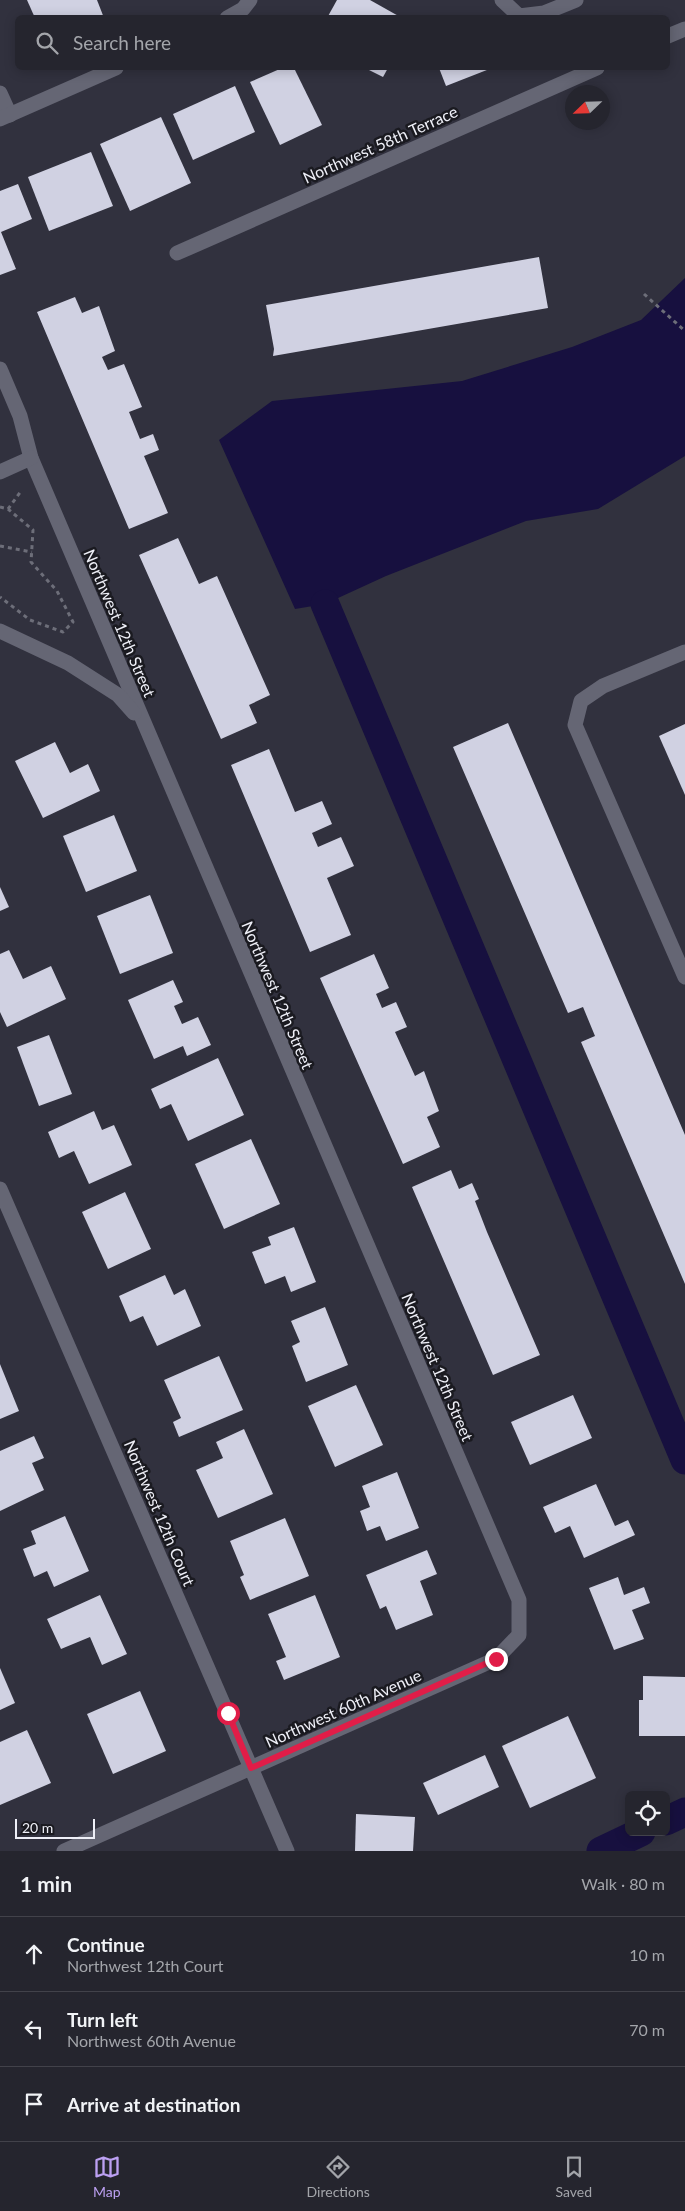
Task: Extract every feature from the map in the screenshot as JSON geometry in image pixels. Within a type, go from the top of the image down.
[{"type":"street","points":[[233,15],[243,9],[250,0]]},
{"type":"street","points":[[502,0],[518,15]]},
{"type":"street","points":[[527,15],[544,13],[576,0]]},
{"type":"street","points":[[670,35],[685,29]]},
{"type":"street","points":[[0,94],[5,117],[111,70]]},
{"type":"street","name":"Northwest 58th Terrace","points":[[177,253],[592,70]]},
{"type":"street","name":"Northwest 12th Street","points":[[0,369],[20,416],[31,458],[143,724],[519,1600],[519,1635]]},
{"type":"street","points":[[0,472],[31,458]]},
{"type":"street","points":[[0,631],[68,663],[118,695],[143,724]]},
{"type":"street","points":[[685,652],[603,686],[581,701],[575,725],[685,977]]},
{"type":"street","name":"Northwest 12th Court","points":[[0,1189],[287,1851]]},
{"type":"street","name":"Northwest 60th Avenue","points":[[64,1851],[496,1659],[519,1635]]},
{"type":"path","points":[[644,294],[685,331]]},
{"type":"path","points":[[8,509],[22,490]]},
{"type":"path","points":[[0,507],[8,509],[33,530],[31,562],[57,591],[73,622],[63,632],[30,620],[0,597]]},
{"type":"path","points":[[0,546],[32,552]]},
{"type":"shaded area","points":[[685,278],[685,456],[598,509],[526,521],[386,576],[325,604],[295,609],[219,440],[272,401],[462,381],[572,347],[641,320]]},
{"type":"building","points":[[27,0],[97,0],[103,15],[34,15]]},
{"type":"building","points":[[337,0],[370,0],[397,15],[329,15]]},
{"type":"building","points":[[277,70],[295,70],[322,125],[280,145],[250,82]]},
{"type":"building","points":[[369,70],[387,70],[383,77]]},
{"type":"building","points":[[440,70],[487,70],[446,86]]},
{"type":"building","points":[[235,86],[255,132],[193,160],[173,114]]},
{"type":"building","points":[[161,117],[191,183],[130,211],[100,144]]},
{"type":"building","points":[[91,152],[113,206],[49,231],[28,177]]},
{"type":"building","points":[[18,184],[32,219],[1,232],[16,269],[0,275],[0,191]]},
{"type":"building","points":[[539,257],[548,308],[273,356],[274,349],[266,305]]},
{"type":"building","points":[[75,297],[82,313],[99,306],[115,351],[102,357],[108,370],[124,364],[142,407],[129,412],[140,439],[153,434],[159,450],[144,456],[168,513],[129,529],[37,312]]},
{"type":"building","points":[[178,538],[199,584],[217,576],[270,695],[249,705],[257,723],[221,739],[139,555]]},
{"type":"building","points":[[508,723],[685,1135],[685,1284],[581,1042],[595,1036],[583,1007],[568,1013],[453,747]]},
{"type":"building","points":[[685,724],[685,795],[659,736]]},
{"type":"building","points":[[55,742],[70,773],[88,764],[100,791],[43,818],[15,761]]},
{"type":"building","points":[[269,749],[295,812],[322,801],[332,824],[312,833],[318,847],[341,837],[354,866],[327,878],[351,935],[310,952],[231,765]]},
{"type":"building","points":[[114,815],[137,871],[86,892],[63,836]]},
{"type":"building","points":[[0,887],[9,907],[0,911]]},
{"type":"building","points":[[150,895],[173,953],[120,974],[97,916]]},
{"type":"building","points":[[9,950],[23,979],[51,966],[66,999],[7,1027],[0,1012],[0,954]]},
{"type":"building","points":[[374,954],[389,988],[376,994],[382,1008],[396,1002],[407,1027],[395,1032],[415,1076],[424,1071],[439,1111],[427,1117],[440,1147],[403,1164],[320,978]]},
{"type":"building","points":[[173,980],[183,1002],[174,1006],[182,1024],[198,1017],[211,1045],[187,1056],[183,1046],[154,1059],[128,1000]]},
{"type":"building","points":[[49,1035],[72,1094],[39,1106],[17,1047]]},
{"type":"building","points":[[218,1058],[244,1115],[188,1141],[171,1104],[160,1109],[151,1089]]},
{"type":"building","points":[[94,1111],[102,1130],[114,1125],[132,1165],[89,1184],[74,1151],[59,1158],[48,1132]]},
{"type":"building","points":[[251,1139],[280,1204],[224,1229],[195,1164]]},
{"type":"building","points":[[451,1170],[459,1189],[472,1183],[479,1199],[475,1201],[487,1232],[540,1355],[493,1375],[412,1187]]},
{"type":"building","points":[[125,1192],[151,1249],[108,1269],[82,1212]]},
{"type":"building","points":[[294,1227],[316,1282],[291,1292],[285,1276],[265,1284],[252,1252],[271,1245],[268,1237]]},
{"type":"building","points":[[165,1275],[174,1295],[185,1289],[201,1326],[157,1346],[143,1316],[130,1322],[119,1296]]},
{"type":"building","points":[[325,1307],[348,1365],[306,1382],[292,1346],[300,1342],[291,1321]]},
{"type":"building","points":[[219,1356],[243,1410],[179,1437],[173,1422],[181,1418],[164,1380]]},
{"type":"building","points":[[0,1364],[19,1411],[0,1419]]},
{"type":"building","points":[[356,1385],[383,1445],[335,1467],[308,1406]]},
{"type":"building","points":[[573,1395],[592,1438],[530,1465],[511,1422]]},
{"type":"building","points":[[244,1429],[273,1494],[218,1518],[196,1470],[223,1458],[216,1442]]},
{"type":"building","points":[[34,1436],[44,1458],[32,1463],[44,1490],[0,1511],[0,1451]]},
{"type":"building","points":[[397,1472],[419,1528],[386,1541],[380,1526],[367,1531],[360,1511],[370,1507],[362,1486]]},
{"type":"building","points":[[596,1484],[615,1526],[628,1520],[635,1535],[584,1558],[570,1526],[555,1533],[543,1507]]},
{"type":"building","points":[[65,1516],[89,1571],[54,1587],[47,1571],[34,1577],[23,1549],[36,1544],[31,1531]]},
{"type":"building","points":[[285,1518],[309,1576],[250,1600],[240,1577],[244,1575],[230,1541]]},
{"type":"building","points":[[427,1550],[437,1574],[420,1581],[433,1615],[396,1630],[386,1606],[380,1609],[366,1575]]},
{"type":"building","points":[[618,1577],[624,1595],[644,1587],[650,1603],[632,1610],[644,1639],[614,1650],[589,1588]]},
{"type":"building","points":[[100,1595],[127,1654],[102,1665],[90,1637],[61,1649],[47,1619]]},
{"type":"building","points":[[315,1595],[340,1657],[284,1680],[276,1661],[286,1657],[268,1614]]},
{"type":"building","points":[[0,1668],[15,1703],[0,1710]]},
{"type":"building","points":[[643,1676],[685,1677],[685,1736],[639,1736],[639,1700],[643,1700]]},
{"type":"building","points":[[140,1691],[166,1751],[113,1774],[87,1714]]},
{"type":"building","points":[[568,1716],[596,1778],[530,1808],[502,1746]]},
{"type":"building","points":[[27,1730],[51,1783],[0,1805],[0,1742]]},
{"type":"building","points":[[485,1755],[499,1787],[438,1815],[423,1783]]},
{"type":"building","points":[[356,1814],[415,1817],[413,1851],[355,1851]]},
{"type":"waterway","points":[[325,604],[685,1460]]},
{"type":"waterway","points":[[670,1819],[685,1812]]},
{"type":"waterway","points":[[601,1851],[633,1836]]},
{"type":"route","points":[[228,1713],[251,1768],[496,1659]]}]
